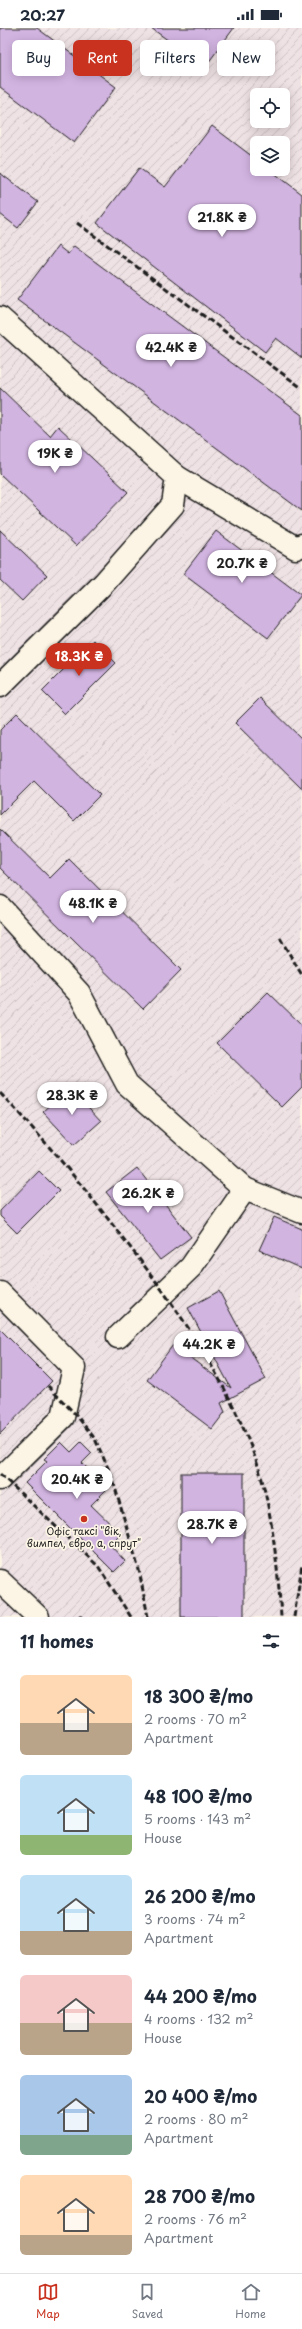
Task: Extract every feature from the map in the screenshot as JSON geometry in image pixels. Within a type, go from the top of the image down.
[{"type":"lane","points":[[0,318],[177,478],[296,548],[302,545]]},
{"type":"lane","points":[[0,686],[104,583],[173,505],[177,478]]},
{"type":"lane","points":[[0,907],[79,993],[127,1084],[246,1189],[302,1212]]},
{"type":"lane","points":[[118,1337],[191,1267],[246,1189]]},
{"type":"lane","points":[[0,1293],[74,1368],[63,1417],[0,1479]]},
{"type":"lane","points":[[0,1581],[38,1617]]},
{"type":"shaded area","points":[[0,28],[302,28],[302,1617],[0,1617]]},
{"type":"building","points":[[0,28],[37,28],[53,40],[12,40],[12,76],[65,76],[65,49],[73,55],[73,76],[101,76],[116,87],[74,143],[0,87]]},
{"type":"building","points":[[151,28],[234,28],[225,40],[217,40],[217,51],[209,62],[209,40],[168,40]]},
{"type":"building","points":[[212,126],[250,155],[250,176],[278,176],[302,194],[302,358],[276,338],[265,352],[97,223],[139,168],[165,187]]},
{"type":"building","points":[[0,173],[38,202],[18,228],[0,214]]},
{"type":"building","points":[[58,246],[68,254],[74,246],[302,415],[302,511],[17,300]]},
{"type":"building","points":[[0,388],[50,436],[58,426],[128,492],[76,546],[0,474]]},
{"type":"building","points":[[0,530],[47,575],[22,601],[0,580]]},
{"type":"building","points":[[216,531],[301,595],[268,638],[183,574]]},
{"type":"building","points":[[93,640],[116,663],[65,714],[42,691]]},
{"type":"building","points":[[260,698],[302,739],[302,789],[235,723]]},
{"type":"building","points":[[17,713],[100,795],[74,821],[34,781],[0,815],[0,730]]},
{"type":"building","points":[[0,829],[50,878],[69,859],[181,970],[143,1009],[0,868]]},
{"type":"building","points":[[268,992],[302,1025],[302,1087],[282,1107],[217,1043]]},
{"type":"building","points":[[70,1087],[101,1121],[74,1145],[43,1112]]},
{"type":"building","points":[[137,1168],[191,1237],[160,1260],[106,1192]]},
{"type":"building","points":[[39,1171],[59,1191],[17,1233],[0,1216],[0,1211]]},
{"type":"building","points":[[274,1217],[302,1229],[302,1269],[259,1250]]},
{"type":"building","points":[[219,1291],[266,1379],[221,1403],[225,1412],[212,1429],[147,1380],[173,1345],[231,1388],[188,1308]]},
{"type":"building","points":[[0,1329],[52,1381],[0,1434]]},
{"type":"building","name":"Офіс таксі \"вік, вимпєл, євро, а, спрут\"","points":[[61,1442],[71,1452],[81,1442],[92,1453],[82,1463],[108,1488],[91,1505],[121,1534],[110,1545],[125,1561],[114,1572],[25,1483],[47,1461],[44,1459]]},
{"type":"building","points":[[181,1473],[244,1473],[244,1617],[181,1617]]},
{"type":"railway","points":[[77,223],[302,388]]},
{"type":"railway","points":[[280,938],[302,975]]},
{"type":"railway","points":[[0,1093],[74,1176],[136,1255],[177,1311],[196,1340],[230,1399],[257,1463],[267,1499],[276,1559],[281,1617]]},
{"type":"railway","points":[[48,1386],[77,1416],[95,1439],[112,1477],[139,1570],[148,1617]]},
{"type":"railway","points":[[0,1474],[98,1566],[131,1617]]},
{"type":"railway","points":[[294,1617],[302,1565]]},
{"type":"place","name":"Офіс таксі \"вік, вимпєл, євро, а, спрут\"","points":[[84,1519]]}]
